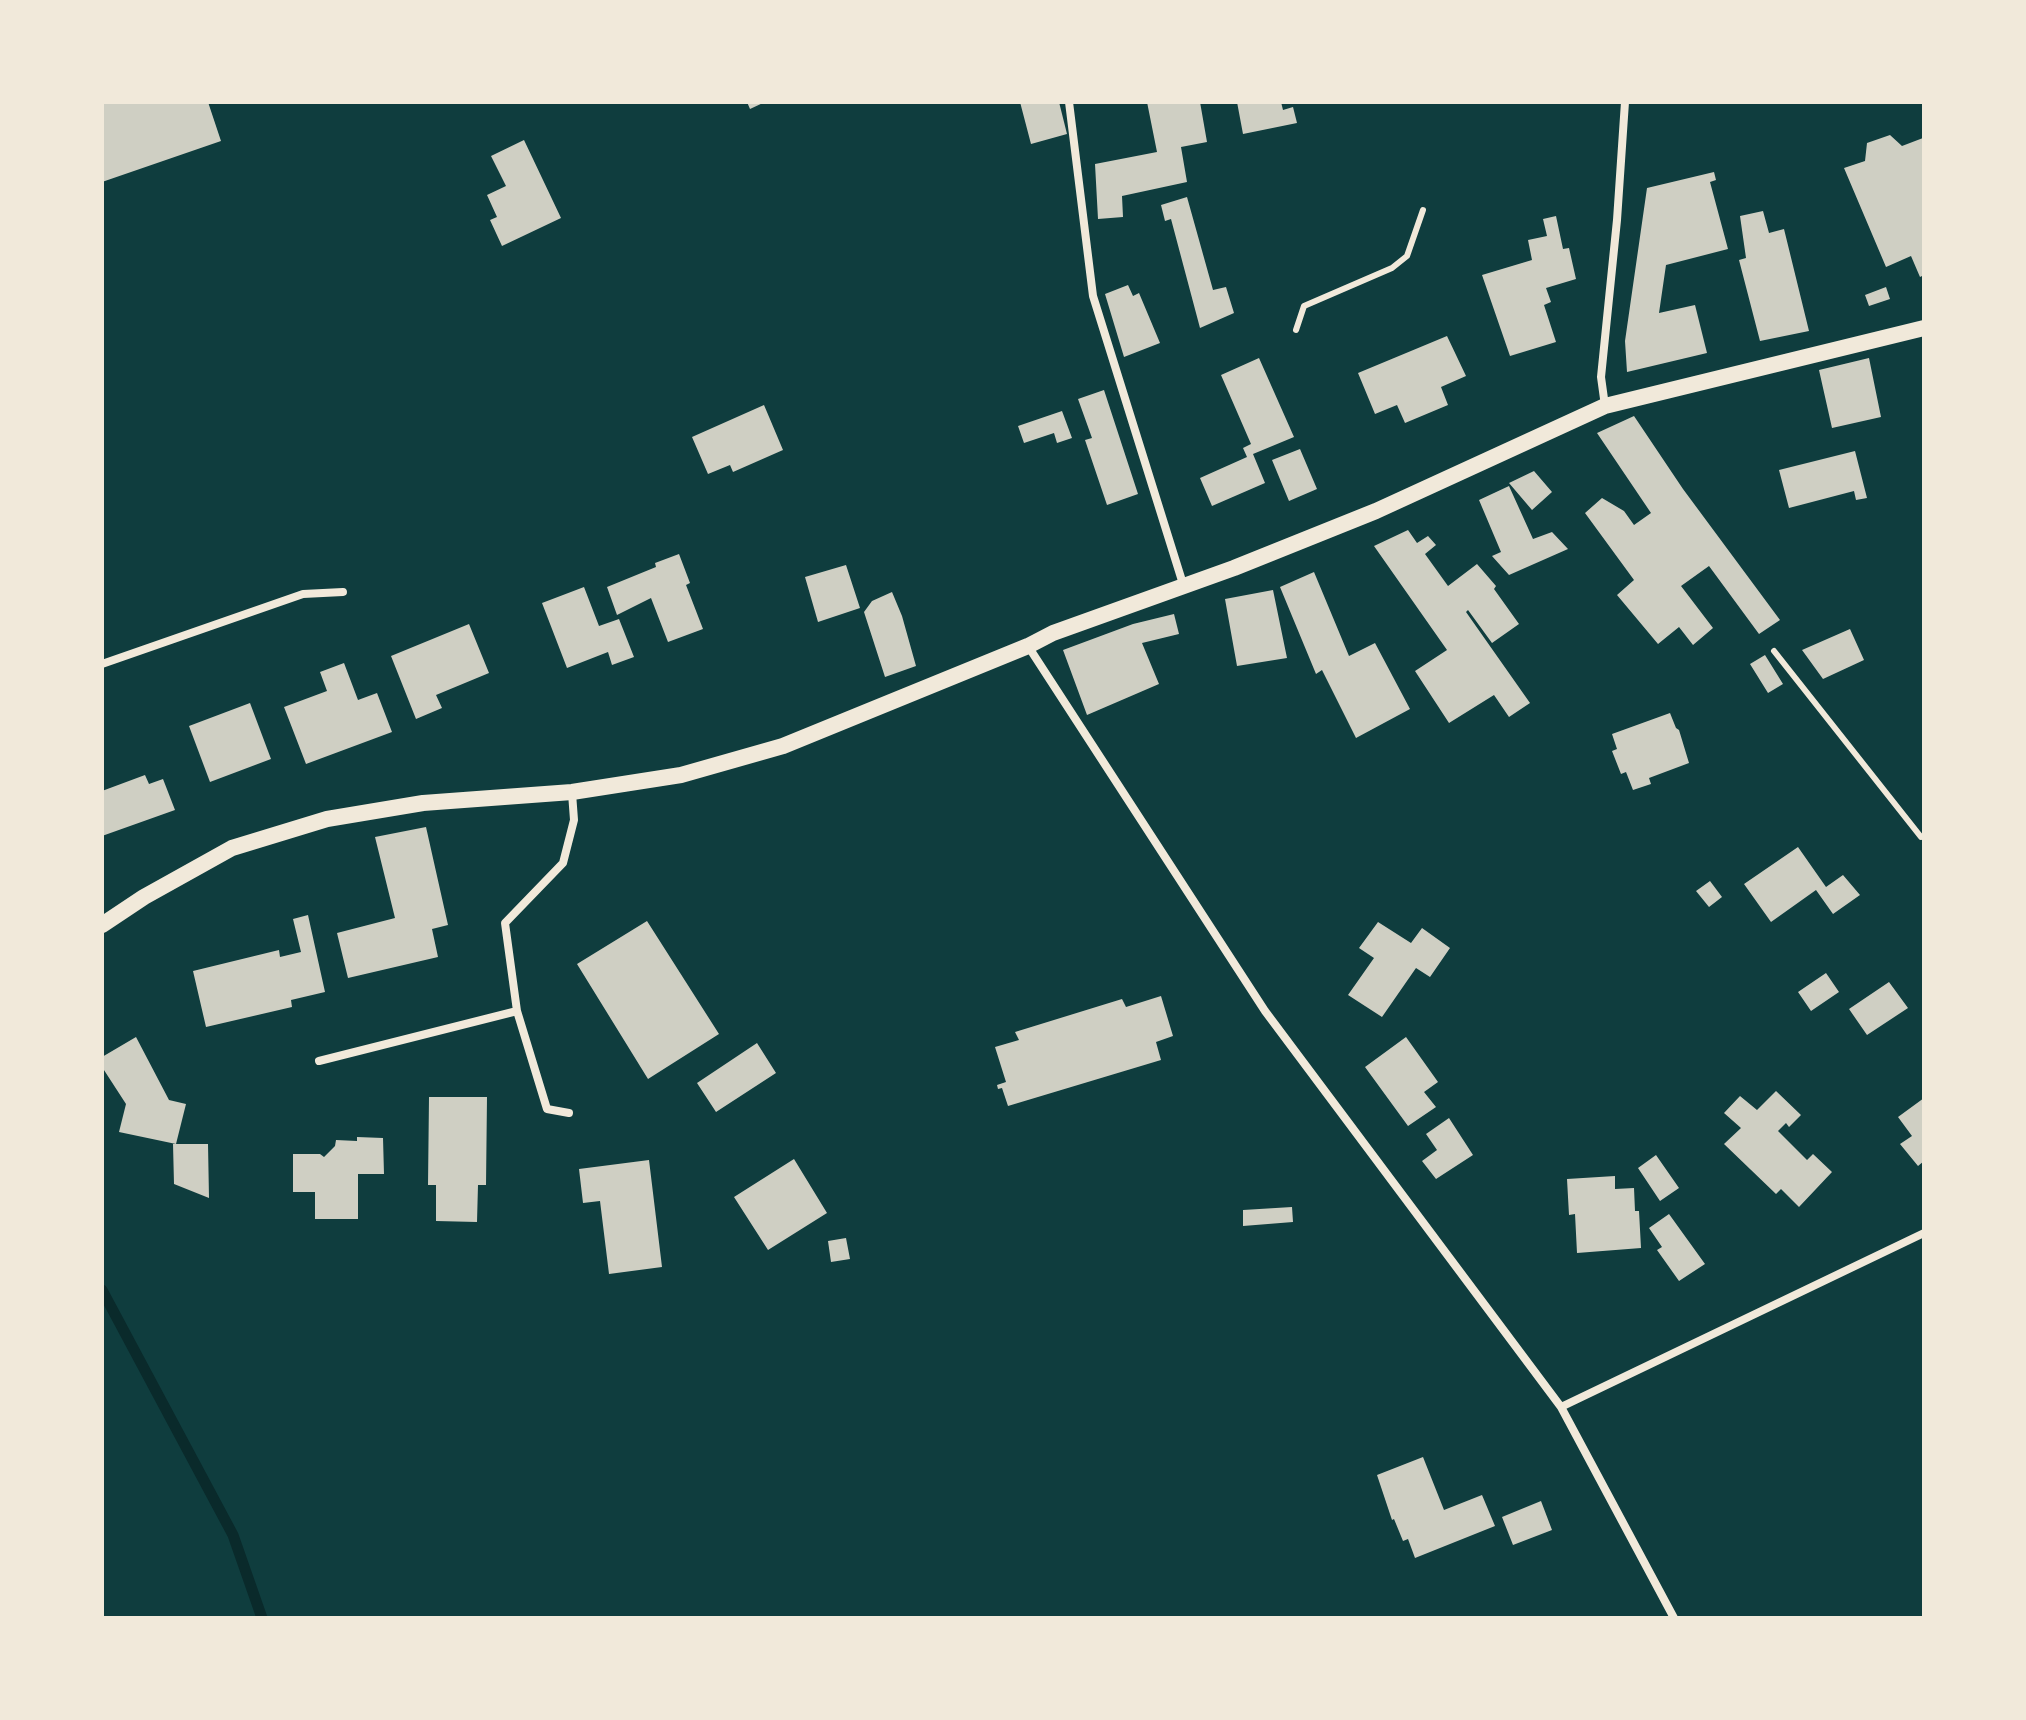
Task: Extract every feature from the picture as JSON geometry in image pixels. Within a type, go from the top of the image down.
[{"type":"main road","points":[[102,925],[144,897],[232,848],[327,819],[423,803],[572,792],[681,775],[783,746],[1053,633],[1234,568],[1376,511],[1605,406],[1923,329]]},
{"type":"street","points":[[1069,102],[1093,296],[1183,584]]},
{"type":"street","points":[[1605,406],[1601,377],[1625,102]]},
{"type":"street","points":[[102,664],[303,594],[343,592]]},
{"type":"street","points":[[1028,646],[1265,1011],[1561,1407],[1674,1618]]},
{"type":"street","points":[[569,1113],[547,1109],[517,1011],[505,923],[563,863],[574,820],[572,792]]},
{"type":"street","points":[[319,1061],[517,1011]]},
{"type":"street","points":[[1561,1407],[1924,1233]]},
{"type":"lane","points":[[1296,330],[1304,306],[1392,268],[1407,256],[1423,210]]},
{"type":"lane","points":[[1774,651],[1921,837],[1924,836]]},
{"type":"building","points":[[102,102],[208,102],[221,141],[102,182]]},
{"type":"building","points":[[747,102],[765,102],[750,109]]},
{"type":"building","points":[[1020,102],[1059,102],[1067,134],[1031,144]]},
{"type":"building","points":[[1147,102],[1200,102],[1207,142],[1181,147],[1187,182],[1122,196],[1123,217],[1098,219],[1095,164],[1157,152]]},
{"type":"building","points":[[1237,102],[1281,102],[1283,110],[1293,107],[1297,123],[1243,134]]},
{"type":"building","points":[[1890,135],[1902,146],[1923,138],[1924,141],[1924,275],[1920,277],[1911,256],[1886,267],[1844,168],[1865,161],[1867,143]]},
{"type":"building","points":[[524,140],[561,218],[502,246],[490,220],[497,217],[487,195],[506,186],[491,156]]},
{"type":"building","points":[[1714,172],[1716,180],[1710,182],[1728,249],[1666,265],[1659,313],[1695,305],[1707,353],[1627,372],[1625,341],[1647,188]]},
{"type":"building","points":[[1187,197],[1213,290],[1226,287],[1234,313],[1200,328],[1171,219],[1165,221],[1161,205]]},
{"type":"building","points":[[1763,211],[1769,233],[1784,229],[1809,331],[1760,341],[1739,260],[1746,258],[1740,216]]},
{"type":"building","points":[[1556,216],[1563,249],[1569,248],[1576,279],[1546,288],[1551,302],[1544,305],[1556,342],[1510,356],[1482,275],[1532,260],[1528,240],[1547,236],[1543,219]]},
{"type":"building","points":[[1128,285],[1133,296],[1139,293],[1160,343],[1124,357],[1105,294]]},
{"type":"building","points":[[1886,287],[1890,299],[1869,306],[1865,295]]},
{"type":"building","points":[[1447,336],[1466,376],[1441,387],[1448,405],[1405,423],[1397,405],[1375,414],[1358,373]]},
{"type":"building","points":[[1259,358],[1294,437],[1253,454],[1265,483],[1212,506],[1200,478],[1247,457],[1243,448],[1251,444],[1221,375]]},
{"type":"building","points":[[1869,358],[1881,417],[1832,428],[1819,370]]},
{"type":"building","points":[[1104,390],[1138,494],[1107,505],[1085,440],[1092,438],[1078,399]]},
{"type":"building","points":[[764,405],[783,450],[733,472],[730,465],[708,474],[692,437]]},
{"type":"building","points":[[1062,411],[1072,438],[1057,443],[1054,433],[1024,443],[1018,426]]},
{"type":"building","points":[[1634,416],[1683,489],[1780,620],[1759,634],[1709,566],[1681,586],[1713,628],[1693,645],[1679,627],[1658,644],[1617,595],[1634,580],[1585,513],[1602,498],[1624,511],[1634,525],[1651,513],[1597,433]]},
{"type":"building","points":[[1300,449],[1317,489],[1289,501],[1272,460]]},
{"type":"building","points":[[1855,451],[1867,498],[1856,500],[1854,491],[1789,508],[1779,470]]},
{"type":"building","points":[[1534,471],[1552,492],[1532,510],[1509,483]]},
{"type":"building","points":[[1509,486],[1533,539],[1552,532],[1568,549],[1509,575],[1492,556],[1501,552],[1479,500]]},
{"type":"building","points":[[1408,530],[1417,543],[1428,536],[1436,545],[1425,554],[1448,586],[1477,564],[1496,586],[1494,589],[1519,624],[1492,643],[1468,610],[1466,612],[1530,703],[1509,717],[1494,695],[1449,723],[1415,671],[1447,650],[1374,546]]},
{"type":"building","points":[[679,554],[690,583],[686,585],[703,629],[668,642],[651,598],[617,615],[607,587]]},
{"type":"building","points":[[846,565],[860,608],[818,622],[805,577]]},
{"type":"building","points":[[1314,572],[1349,656],[1375,643],[1410,709],[1356,738],[1322,670],[1316,674],[1280,587]]},
{"type":"building","points":[[584,587],[599,626],[619,619],[634,657],[612,665],[608,652],[567,668],[542,603]]},
{"type":"building","points":[[1273,590],[1287,658],[1237,666],[1225,599]]},
{"type":"building","points":[[892,592],[916,666],[885,677],[864,612],[872,601]]},
{"type":"building","points":[[1174,614],[1179,634],[1142,643],[1159,684],[1087,715],[1063,650],[1133,624]]},
{"type":"building","points":[[469,624],[489,673],[436,695],[442,708],[416,719],[391,656]]},
{"type":"building","points":[[1850,629],[1864,660],[1823,679],[1802,650]]},
{"type":"building","points":[[1765,655],[1783,684],[1768,693],[1750,664]]},
{"type":"building","points":[[344,663],[358,700],[377,693],[392,732],[306,764],[284,707],[327,691],[320,672]]},
{"type":"building","points":[[250,703],[271,759],[210,782],[189,726]]},
{"type":"building","points":[[1670,713],[1689,763],[1649,778],[1651,784],[1633,790],[1626,772],[1621,774],[1612,751],[1617,749],[1612,734]]},
{"type":"building","points":[[145,775],[149,784],[163,779],[175,810],[102,836],[102,791]]},
{"type":"building","points":[[426,827],[448,925],[432,929],[438,957],[348,978],[337,933],[395,918],[375,837]]},
{"type":"building","points":[[1798,847],[1826,887],[1843,875],[1860,895],[1833,914],[1816,890],[1771,922],[1744,884]]},
{"type":"building","points":[[1710,881],[1722,897],[1709,907],[1696,891]]},
{"type":"building","points":[[308,915],[325,992],[291,1000],[292,1007],[206,1027],[193,971],[279,950],[280,957],[301,952],[293,919]]},
{"type":"building","points":[[647,921],[719,1034],[648,1079],[577,964]]},
{"type":"building","points":[[1378,922],[1411,943],[1422,928],[1450,948],[1430,977],[1416,968],[1382,1017],[1348,995],[1374,958],[1359,948]]},
{"type":"building","points":[[1826,973],[1839,992],[1811,1011],[1798,992]]},
{"type":"building","points":[[1889,982],[1908,1008],[1867,1035],[1849,1009]]},
{"type":"building","points":[[1161,996],[1173,1036],[1156,1042],[1161,1060],[1008,1106],[1002,1088],[998,1089],[997,1085],[1006,1082],[995,1047],[1019,1040],[1015,1032],[1122,999],[1126,1007]]},
{"type":"building","points":[[136,1037],[169,1100],[186,1104],[176,1144],[119,1132],[126,1104],[102,1067],[102,1057]]},
{"type":"building","points":[[1406,1037],[1438,1082],[1424,1092],[1436,1107],[1408,1126],[1365,1067]]},
{"type":"building","points":[[757,1043],[776,1073],[716,1112],[697,1083]]},
{"type":"building","points":[[1776,1091],[1801,1115],[1789,1127],[1786,1123],[1778,1131],[1807,1160],[1813,1154],[1832,1172],[1799,1207],[1781,1189],[1776,1194],[1724,1144],[1741,1128],[1724,1113],[1740,1096],[1757,1110]]},
{"type":"building","points":[[429,1097],[487,1097],[486,1185],[478,1185],[477,1222],[436,1221],[436,1185],[428,1185]]},
{"type":"building","points":[[1924,1098],[1924,1161],[1918,1166],[1900,1144],[1912,1136],[1898,1117]]},
{"type":"building","points":[[1449,1118],[1473,1155],[1436,1179],[1422,1161],[1437,1150],[1426,1134]]},
{"type":"building","points":[[357,1137],[383,1138],[384,1174],[358,1174],[358,1219],[315,1219],[315,1192],[293,1192],[293,1154],[320,1154],[324,1157],[335,1146],[336,1140],[357,1141]]},
{"type":"building","points":[[173,1144],[208,1144],[209,1198],[174,1184]]},
{"type":"building","points":[[1656,1155],[1679,1188],[1660,1201],[1638,1168]]},
{"type":"building","points":[[794,1159],[827,1213],[768,1250],[734,1197]]},
{"type":"building","points":[[649,1160],[662,1267],[609,1274],[600,1201],[583,1203],[579,1169]]},
{"type":"building","points":[[1615,1176],[1615,1189],[1634,1188],[1641,1248],[1577,1253],[1575,1214],[1569,1215],[1567,1179]]},
{"type":"building","points":[[1292,1207],[1293,1222],[1243,1226],[1243,1210]]},
{"type":"building","points":[[1669,1214],[1705,1264],[1679,1281],[1657,1250],[1662,1247],[1649,1228]]},
{"type":"building","points":[[846,1238],[850,1259],[831,1262],[828,1241]]},
{"type":"building","points":[[1423,1457],[1444,1510],[1482,1495],[1495,1526],[1415,1558],[1408,1539],[1403,1541],[1392,1520],[1377,1475]]},
{"type":"building","points":[[1541,1501],[1552,1530],[1513,1545],[1502,1517]]},
{"type":"waterway","points":[[102,1290],[233,1535],[262,1618]]}]
